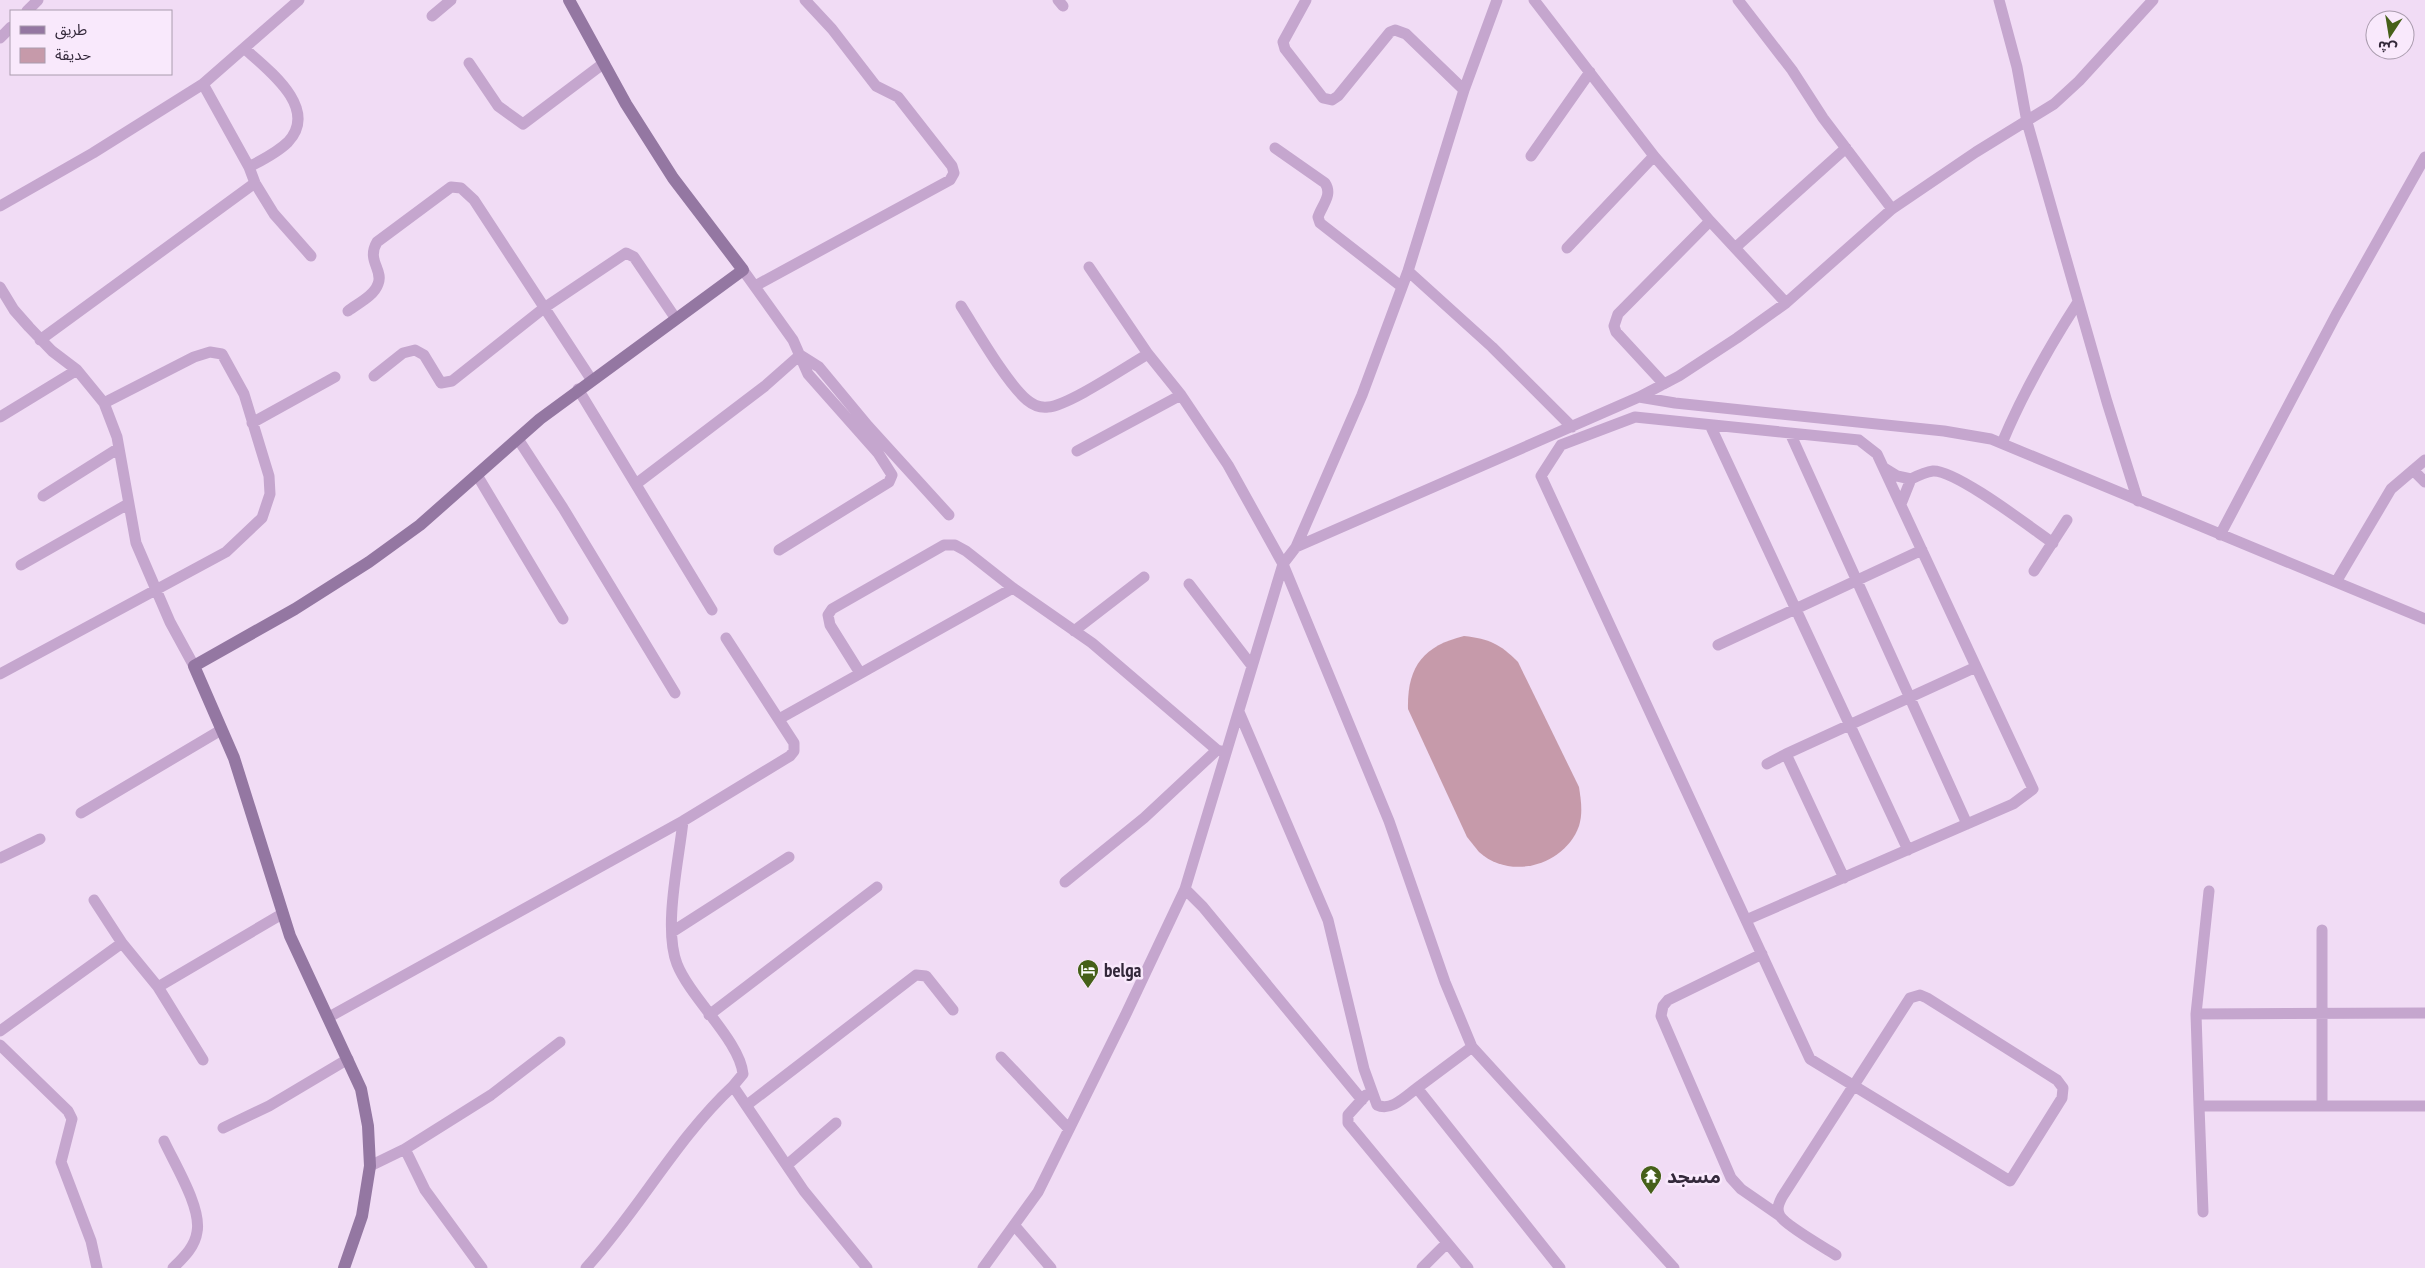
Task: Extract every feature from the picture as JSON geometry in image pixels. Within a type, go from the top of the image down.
[{"type":"street","points":[[28,10],[38,0]]},
{"type":"street","points":[[0,206],[93,153],[203,84],[299,0]]},
{"type":"street","points":[[432,16],[451,0]]},
{"type":"street","points":[[569,0],[626,104],[673,178],[755,286],[793,340],[808,374],[878,453],[892,474],[889,482],[779,550]]},
{"type":"street","points":[[755,286],[950,180],[954,173],[952,166],[898,97],[876,86],[832,29],[805,0]]},
{"type":"street","points":[[1306,0],[1283,42],[1284,48],[1323,98],[1332,100],[1338,96],[1390,32],[1395,30],[1406,34],[1464,90]]},
{"type":"street","points":[[983,1268],[1038,1192],[1185,889],[1221,751],[1239,712],[1283,564],[1296,547],[1362,395],[1408,271],[1464,90],[1497,0]]},
{"type":"street","points":[[1738,0],[1792,70],[1892,210]]},
{"type":"street","points":[[1999,0],[2017,67],[2027,122],[2078,302],[2138,501]]},
{"type":"street","points":[[1296,547],[1639,398],[1738,338],[1786,303],[1892,210],[1976,152],[2054,104],[2079,81],[2153,0]]},
{"type":"street","points":[[1540,2],[1654,156],[1710,221],[1786,303]]},
{"type":"street","points":[[0,38],[10,28]]},
{"type":"street","points":[[245,49],[281,80],[293,98],[297,118],[295,132],[287,142],[249,167]]},
{"type":"street","points":[[469,63],[498,106],[523,124],[604,63]]},
{"type":"street","points":[[1531,156],[1590,72]]},
{"type":"street","points":[[203,84],[249,167],[255,183],[274,214],[311,256]]},
{"type":"street","points":[[1275,148],[1325,183],[1329,188],[1329,195],[1318,217],[1320,223],[1402,286]]},
{"type":"street","points":[[1736,247],[1846,148]]},
{"type":"street","points":[[1567,248],[1654,156]]},
{"type":"street","points":[[2220,535],[2336,315],[2425,157]]},
{"type":"street","points":[[40,340],[255,183]]},
{"type":"street","points":[[348,311],[371,294],[378,284],[379,275],[372,254],[377,242],[451,188],[457,186],[465,190],[474,200],[591,379]]},
{"type":"street","points":[[1664,384],[1616,332],[1614,320],[1710,221]]},
{"type":"street","points":[[374,376],[403,353],[415,350],[424,355],[441,383],[446,384],[544,308],[622,254],[630,253],[676,319]]},
{"type":"street","points":[[1089,267],[1148,354],[1181,395],[1228,465],[1283,564],[1389,821],[1445,982],[1472,1048],[1674,1268]]},
{"type":"street","points":[[194,666],[295,609],[369,562],[420,525],[578,389],[743,270]]},
{"type":"street","points":[[1408,271],[1492,347],[1572,427]]},
{"type":"street","points":[[2,294],[40,340],[77,370],[104,403],[113,423],[119,448],[136,543],[170,622],[194,666],[234,758],[282,914],[304,970],[329,1017],[361,1089],[370,1166],[362,1216],[344,1268]]},
{"type":"street","points":[[2002,443],[2020,402],[2040,364],[2078,302]]},
{"type":"street","points":[[961,306],[1005,372],[1025,398],[1035,405],[1050,407],[1065,402],[1148,354]]},
{"type":"street","points":[[0,674],[156,588],[185,576],[226,552],[262,518],[270,494],[269,476],[244,394],[237,377],[222,354],[216,352],[194,357],[104,403]]},
{"type":"street","points":[[636,484],[765,386],[800,356]]},
{"type":"street","points":[[800,356],[819,367],[868,426],[949,515]]},
{"type":"street","points":[[0,416],[77,370]]},
{"type":"street","points":[[252,423],[335,377]]},
{"type":"street","points":[[578,389],[712,610]]},
{"type":"street","points":[[1077,451],[1181,395]]},
{"type":"street","points":[[1639,398],[1944,431],[2002,443],[2425,619]]},
{"type":"street","points":[[1746,920],[2014,804],[2032,788],[1877,454],[1859,440],[1635,416],[1561,445],[1540,476],[1810,1060],[1854,1087],[2010,1181],[2062,1098],[2063,1088],[2057,1080],[1920,995],[1910,998],[1854,1087],[1782,1196],[1778,1205],[1780,1216]]},
{"type":"street","points":[[1710,425],[1908,850]]},
{"type":"street","points":[[1790,433],[1967,824]]},
{"type":"street","points":[[518,439],[563,508],[675,693]]},
{"type":"street","points":[[43,496],[119,448]]},
{"type":"street","points":[[2336,582],[2392,490],[2425,460]]},
{"type":"street","points":[[1884,468],[1897,476],[1911,479],[1933,471],[1946,474],[1971,488],[2052,542]]},
{"type":"street","points":[[2413,470],[2425,482]]},
{"type":"street","points":[[477,475],[563,619]]},
{"type":"street","points":[[1900,504],[1911,479]]},
{"type":"street","points":[[21,565],[128,504]]},
{"type":"street","points":[[2034,572],[2067,520]]},
{"type":"street","points":[[860,673],[830,625],[828,615],[832,609],[944,545],[956,545],[1074,631],[1221,751]]},
{"type":"street","points":[[1718,645],[1922,550]]},
{"type":"street","points":[[1074,631],[1144,577]]},
{"type":"street","points":[[1189,584],[1252,666]]},
{"type":"street","points":[[779,719],[1013,588]]},
{"type":"street","points":[[329,1017],[683,821],[790,756],[794,751],[794,743],[726,638]]},
{"type":"street","points":[[1767,764],[1976,667]]},
{"type":"street","points":[[1239,712],[1328,920],[1371,1090],[1377,1105],[1386,1107],[1417,1088],[1472,1048]]},
{"type":"street","points":[[81,813],[221,730]]},
{"type":"street","points":[[1065,882],[1144,818],[1221,751]]},
{"type":"street","points":[[1786,754],[1844,878]]},
{"type":"street","points":[[586,1268],[637,1207],[661,1169],[697,1122],[734,1086],[743,1074],[739,1056],[687,984],[677,963],[672,932],[683,821]]},
{"type":"street","points":[[0,858],[40,839]]},
{"type":"street","points":[[672,932],[789,857]]},
{"type":"street","points":[[709,1015],[876,887]]},
{"type":"street","points":[[1185,889],[1203,907],[1362,1100]]},
{"type":"street","points":[[2203,1212],[2196,1014],[2209,891]]},
{"type":"street","points":[[94,900],[122,943],[158,987],[203,1060]]},
{"type":"street","points":[[158,987],[282,914]]},
{"type":"street","points":[[2322,930],[2322,1106]]},
{"type":"street","points":[[0,1031],[122,943]]},
{"type":"street","points":[[1762,954],[1668,1000],[1663,1006],[1661,1016],[1731,1178],[1741,1189],[1836,1255]]},
{"type":"street","points":[[747,1105],[916,975],[926,976],[953,1010]]},
{"type":"street","points":[[2196,1014],[2425,1013]]},
{"type":"street","points":[[370,1166],[405,1150],[491,1095],[560,1042]]},
{"type":"street","points":[[0,1045],[68,1111],[72,1119],[61,1162],[91,1241],[97,1268]]},
{"type":"street","points":[[1001,1057],[1069,1129]]},
{"type":"street","points":[[223,1128],[269,1106],[348,1059]]},
{"type":"street","points":[[734,1086],[804,1191],[867,1268]]},
{"type":"street","points":[[1417,1088],[1560,1268]]},
{"type":"street","points":[[1371,1090],[1348,1115],[1348,1122],[1468,1268]]},
{"type":"street","points":[[2199,1106],[2425,1106]]},
{"type":"street","points":[[787,1166],[836,1123]]},
{"type":"street","points":[[164,1141],[197,1215],[197,1233],[190,1250],[173,1268]]},
{"type":"street","points":[[405,1150],[425,1190],[482,1268]]},
{"type":"street","points":[[1015,1226],[1051,1268]]},
{"type":"street","points":[[1422,1268],[1447,1243]]},
{"type":"street","points":[[596,1257],[603,1268]]},
{"type":"green space","points":[[1464,636],[1494,643],[1518,662],[1579,787],[1581,816],[1579,826],[1572,840],[1562,851],[1550,859],[1536,864],[1521,867],[1506,866],[1492,861],[1479,852],[1467,837],[1408,709],[1408,694],[1411,681],[1414,670],[1420,660],[1438,646]]},
{"type":"place","name":"belga","points":[[1088,989]]},
{"type":"place","name":"مسجد","points":[[1651,1195]]}]
